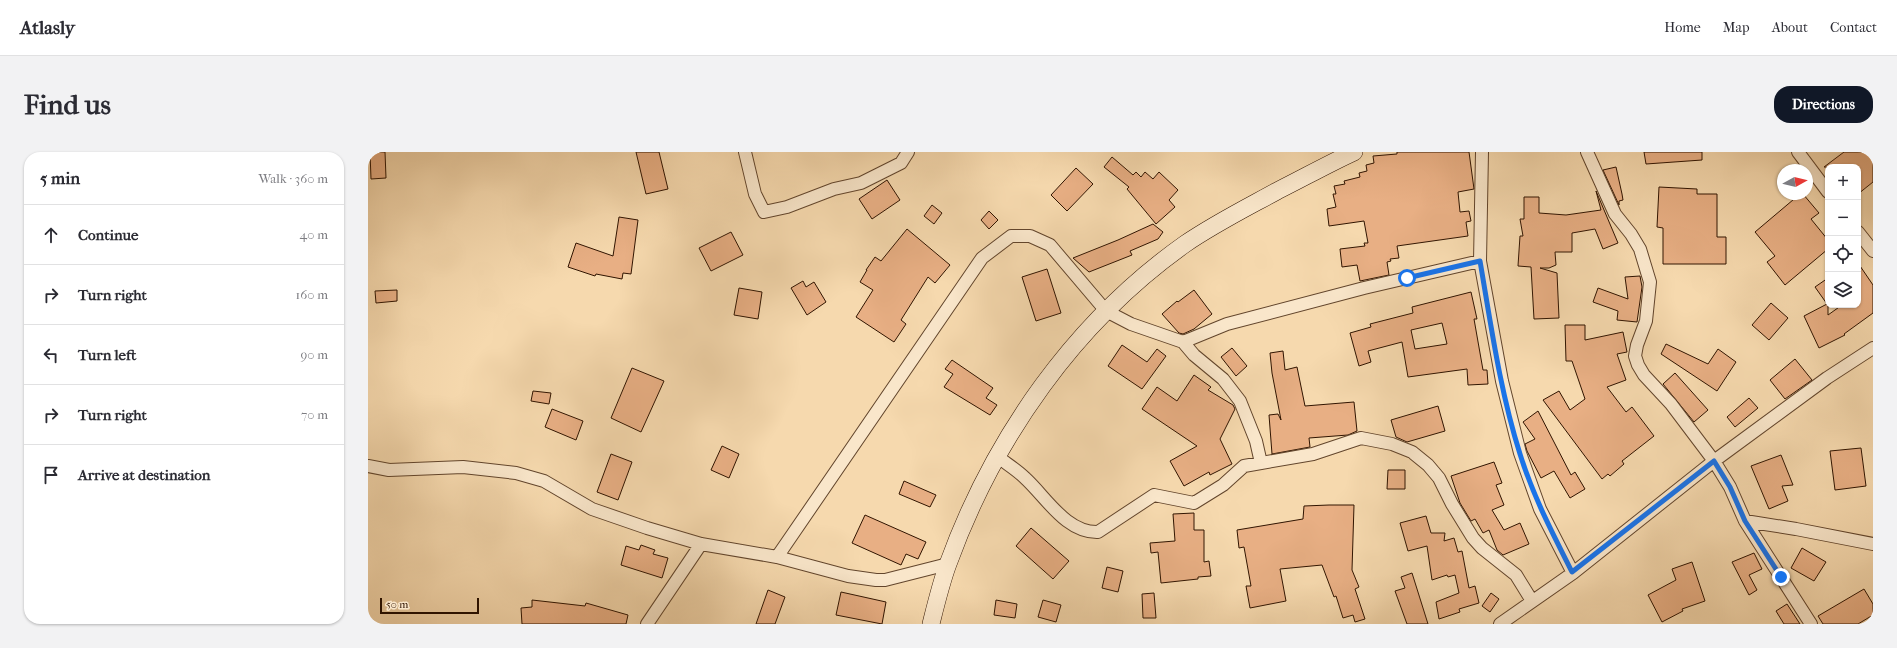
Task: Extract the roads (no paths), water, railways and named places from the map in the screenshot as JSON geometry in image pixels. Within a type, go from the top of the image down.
[{"type":"street","points":[[745,152],[755,194],[764,212],[787,208],[834,189],[861,183],[900,163],[908,152]]},
{"type":"street","points":[[931,624],[948,564],[978,494],[1033,398],[1076,342],[1106,311],[1152,270],[1185,244],[1215,225],[1354,152]]},
{"type":"street","points":[[1482,152],[1480,261],[1502,381],[1520,453],[1540,509],[1572,572]]},
{"type":"street","points":[[1587,152],[1615,214],[1631,234],[1640,249],[1650,282],[1646,321],[1637,345],[1635,356],[1638,364],[1644,375],[1671,404],[1714,461],[1730,487],[1745,521],[1811,624]]},
{"type":"street","points":[[1798,152],[1825,188]]},
{"type":"street","points":[[777,557],[982,258],[1011,236],[1030,236],[1050,245],[1106,311],[1131,324],[1183,342],[1194,355],[1223,379],[1240,401],[1256,441],[1261,463]]},
{"type":"street","points":[[1861,236],[1873,252]]},
{"type":"street","points":[[1183,342],[1227,324],[1349,292],[1480,261]]},
{"type":"street","points":[[1500,624],[1572,572],[1714,461],[1828,378],[1873,348]]},
{"type":"street","points":[[998,457],[1025,478],[1055,510],[1078,527],[1090,532],[1098,532],[1154,495],[1194,503],[1223,485],[1244,466],[1313,454],[1361,438],[1392,444],[1412,452],[1428,465],[1439,478],[1452,504],[1482,548],[1508,566],[1516,575],[1532,601]]},
{"type":"street","points":[[368,466],[389,470],[463,467],[516,473],[544,481],[592,509],[647,528],[701,544],[777,557],[848,576],[885,580],[948,564]]},
{"type":"street","points":[[1745,521],[1873,544]]},
{"type":"street","points":[[647,624],[701,544]]}]
